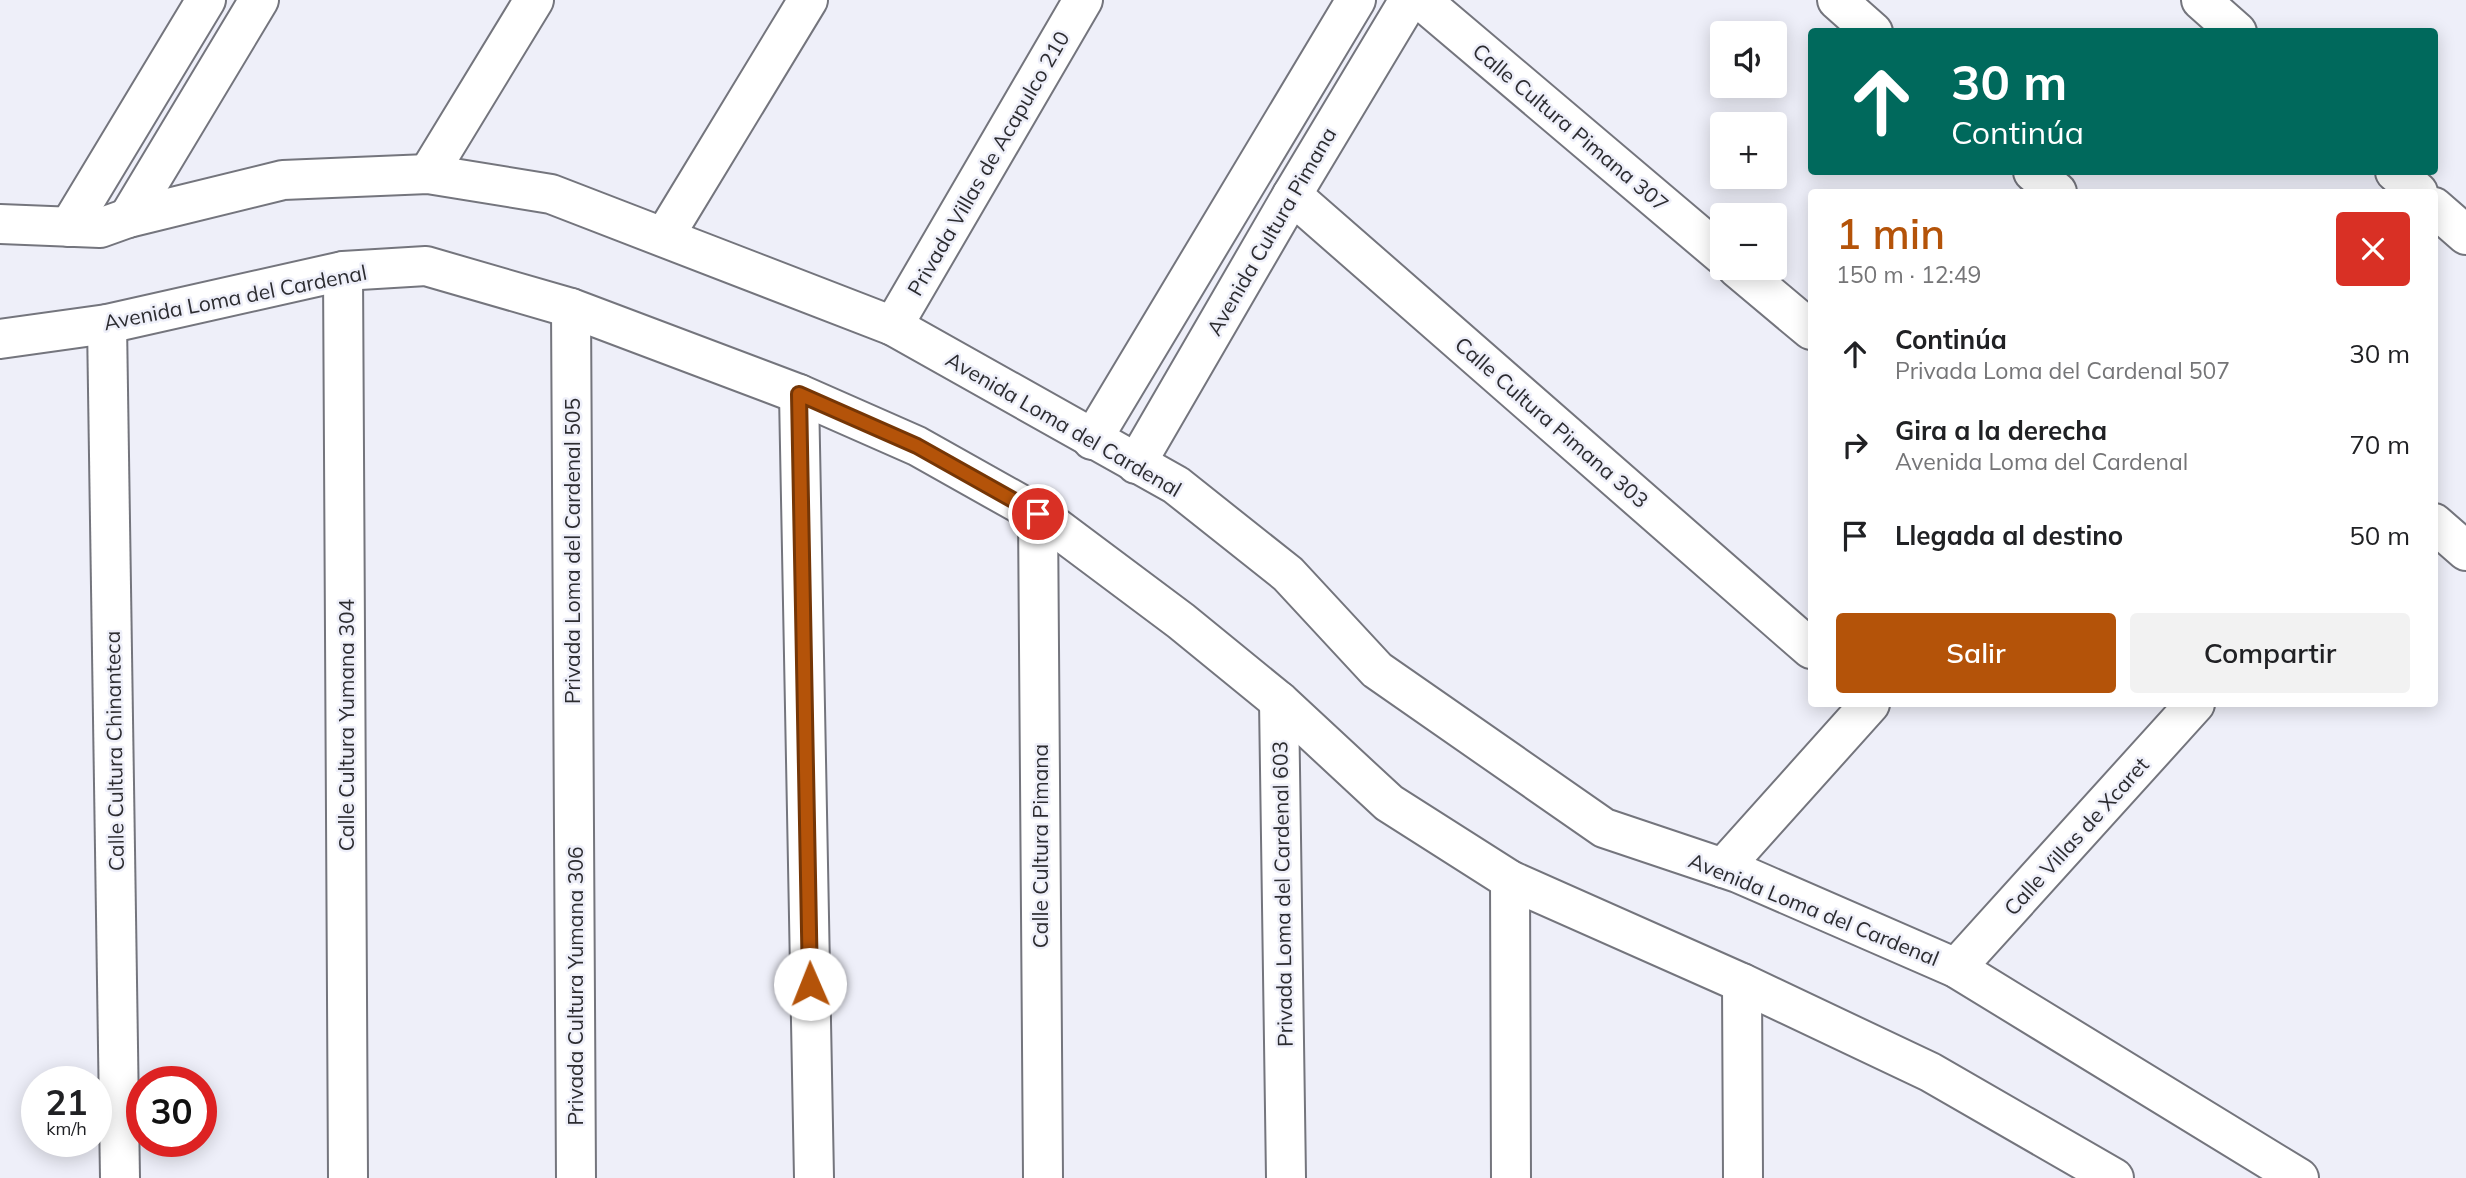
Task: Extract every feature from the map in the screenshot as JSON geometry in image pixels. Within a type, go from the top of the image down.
[{"type":"street","points":[[69,228],[206,0]]},
{"type":"street","points":[[128,218],[259,0]]},
{"type":"street","points":[[428,174],[534,0]]},
{"type":"street","points":[[664,237],[808,0]]},
{"type":"street","name":"Privada Villas de Acapulco 210","points":[[893,326],[1083,0]]},
{"type":"street","name":"Avenida Cultura Pimana","points":[[1092,440],[1356,0]]},
{"type":"street","name":"Avenida Cultura Pimana","points":[[1136,464],[1409,0]]},
{"type":"street","name":"Calle Cultura Pimana 307","points":[[1421,0],[1710,245]]},
{"type":"street","points":[[1837,0],[1868,28]]},
{"type":"street","points":[[2202,0],[2233,28]]},
{"type":"street","name":"Avenida Loma del Cardenal","points":[[0,223],[100,228],[128,218],[284,180],[428,174],[551,194],[893,326],[1176,485],[1288,574],[1377,670],[1604,828],[1723,868],[1956,968],[2299,1178]]},
{"type":"street","points":[[2037,175],[2053,189]]},
{"type":"street","points":[[2398,175],[2415,189]]},
{"type":"street","name":"Calle Cultura Pimana 303","points":[[1292,195],[1808,646]]},
{"type":"street","points":[[2438,210],[2466,235]]},
{"type":"street","name":"Avenida Loma del Cardenal","points":[[0,340],[107,324],[343,271],[426,266],[571,308],[799,394],[917,446],[1038,514],[1181,621],[1279,701],[1389,803],[1510,880],[1742,983],[1930,1072],[2113,1178]]},
{"type":"street","name":"Calle Cultura Yumana 304","points":[[343,271],[348,1178]]},
{"type":"street","points":[[1751,280],[1808,327]]},
{"type":"street","name":"Privada Loma del Cardenal 505","points":[[571,308],[574,793]]},
{"type":"street","name":"Calle Cultura Chinanteca","points":[[107,324],[120,1178]]},
{"type":"street","points":[[799,394],[814,1178]]},
{"type":"street","name":"Calle Cultura Pimana","points":[[1038,514],[1043,1178]]},
{"type":"street","points":[[2438,526],[2466,551]]},
{"type":"street","name":"Privada Loma del Cardenal 603","points":[[1279,701],[1286,1178]]},
{"type":"street","points":[[1723,868],[1867,707]]},
{"type":"street","name":"Calle Villas de Xcaret","points":[[1956,968],[2192,707]]},
{"type":"street","name":"Privada Cultura Yumana 306","points":[[574,793],[576,1178]]},
{"type":"street","points":[[1510,880],[1511,1178]]},
{"type":"street","points":[[1742,983],[1743,1178]]},
{"type":"route","points":[[810,984],[799,394],[917,446],[1038,514]]}]
